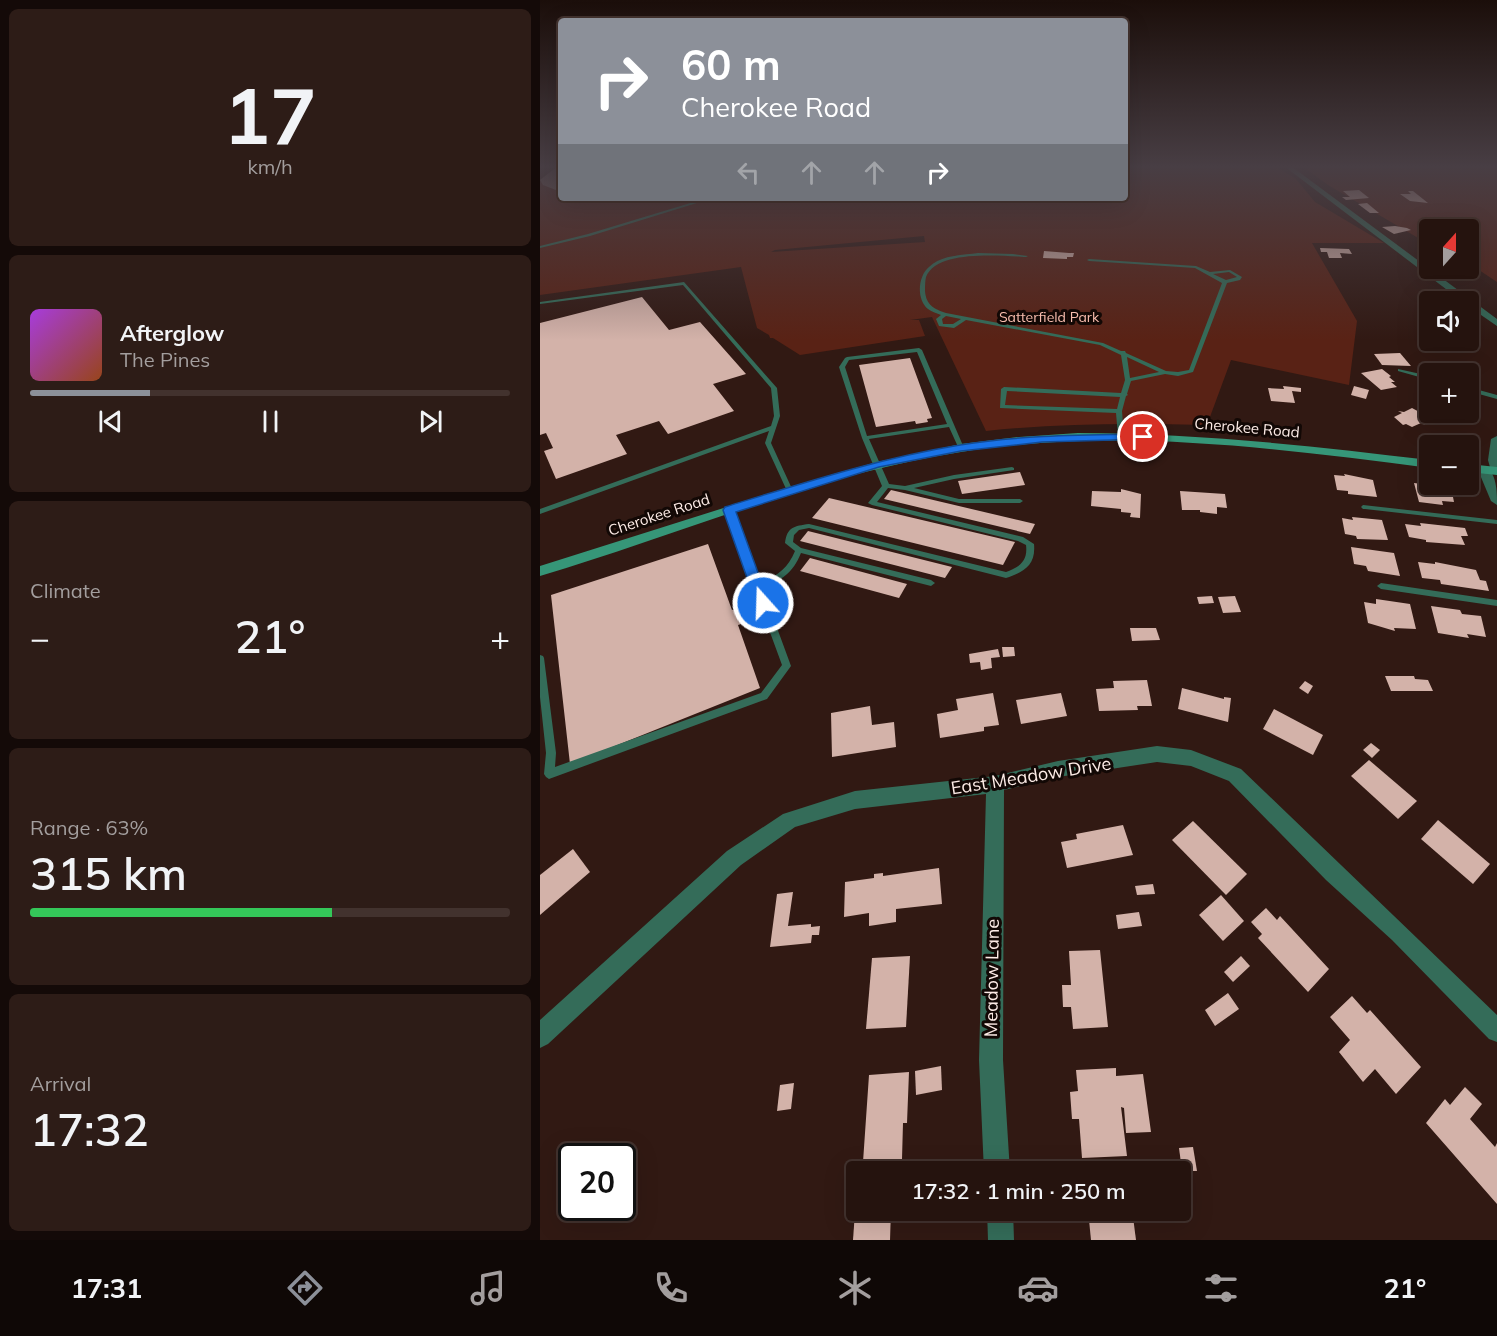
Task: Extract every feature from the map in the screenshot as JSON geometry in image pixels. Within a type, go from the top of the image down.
[{"type":"main road","name":"Cherokee Road","points":[[540,571],[877,464],[961,448],[1042,439],[1121,436],[1233,441],[1419,463]]},
{"type":"street","points":[[1366,224],[1496,320]]},
{"type":"street","points":[[1497,439],[1493,471],[1497,501]]},
{"type":"street","name":"East Meadow Drive","points":[[540,1036],[734,858],[790,820],[855,800],[995,784],[1058,769],[1157,754],[1191,758],[1235,775],[1497,1031]]},
{"type":"street","name":"Meadow Lane","points":[[995,784],[991,1060],[996,1161]]},
{"type":"street","points":[[1000,1221],[1001,1240]]},
{"type":"lane","points":[[540,247],[626,224]]},
{"type":"lane","points":[[1026,256],[981,253],[949,259],[926,271],[921,285],[925,305],[945,314],[1101,344],[1165,372],[1178,374],[1191,370],[1225,282]]},
{"type":"lane","points":[[1089,260],[1196,267],[1212,273],[1225,282],[1240,277],[1238,273],[1230,271],[1212,273]]},
{"type":"lane","points":[[540,303],[684,283],[774,388],[777,416],[768,443],[790,491]]},
{"type":"lane","points":[[945,314],[939,319],[941,325],[954,326],[966,318]]},
{"type":"lane","points":[[886,486],[865,438],[842,367],[847,359],[919,350],[961,448]]},
{"type":"lane","points":[[1121,436],[1119,411],[1128,380],[1123,352]]},
{"type":"lane","points":[[1400,370],[1419,375]]},
{"type":"lane","points":[[1128,380],[1165,372]]},
{"type":"lane","points":[[1119,411],[1002,407],[1004,389],[1125,395]]},
{"type":"lane","points":[[1479,392],[1497,397]]},
{"type":"lane","points":[[865,438],[951,425]]},
{"type":"lane","points":[[540,512],[773,427]]},
{"type":"lane","points":[[905,488],[954,477],[1012,469]]},
{"type":"lane","points":[[886,486],[905,488],[958,501],[1020,501]]},
{"type":"lane","points":[[886,486],[872,503],[1020,539],[1029,544],[1032,553],[1026,566],[1020,572],[1006,575],[809,526],[797,528],[790,534],[789,543],[798,550],[931,583]]},
{"type":"lane","points":[[1365,507],[1497,522]]},
{"type":"lane","points":[[540,658],[551,753],[549,774],[764,696],[787,666],[729,510]]},
{"type":"lane","points":[[757,586],[785,575],[794,564],[798,550]]},
{"type":"lane","points":[[1381,586],[1497,603]]},
{"type":"green space","name":"Satterfield Park","points":[[540,224],[1352,224],[1384,243],[1312,243],[1357,321],[1349,385],[1231,360],[1207,425],[1097,424],[986,431],[932,317],[910,320],[919,320],[925,336],[800,355],[757,328],[741,267],[540,295]],"holes":[[[924,236],[925,242],[771,252]]]},
{"type":"green space","points":[[1394,224],[1419,224],[1419,238]]},
{"type":"green space","points":[[1479,224],[1497,224],[1497,282],[1479,270]]},
{"type":"building","points":[[1395,226],[1411,230],[1394,234],[1382,227]]},
{"type":"building","points":[[1320,248],[1349,249],[1352,254],[1340,253],[1342,258],[1329,258],[1327,252],[1321,252]]},
{"type":"building","points":[[1044,251],[1074,253],[1073,257],[1067,257],[1067,259],[1043,258]]},
{"type":"building","points":[[642,297],[669,330],[700,322],[746,374],[713,384],[734,411],[668,434],[659,421],[616,435],[627,454],[556,479],[544,451],[553,448],[546,433],[540,435],[540,323]]},
{"type":"building","points":[[1400,353],[1411,366],[1382,365],[1374,354]]},
{"type":"building","points":[[910,358],[932,418],[927,419],[928,422],[916,424],[915,421],[876,427],[859,365]]},
{"type":"building","points":[[1382,369],[1391,376],[1389,377],[1395,382],[1391,382],[1397,387],[1381,390],[1361,373]]},
{"type":"building","points":[[1283,386],[1301,388],[1301,392],[1292,391],[1295,403],[1271,401],[1268,388],[1284,389]]},
{"type":"building","points":[[1354,386],[1369,390],[1366,399],[1351,395]]},
{"type":"building","points":[[1412,408],[1419,412],[1419,423],[1421,423],[1412,427],[1403,425],[1394,417],[1402,413],[1398,411],[1404,412]]},
{"type":"building","points":[[1020,472],[1025,485],[962,494],[958,481]]},
{"type":"building","points":[[1344,474],[1373,480],[1377,497],[1348,494],[1348,491],[1337,490],[1334,475],[1345,476]]},
{"type":"building","points":[[1414,483],[1419,484],[1419,495],[1456,495],[1457,497],[1453,497],[1454,502],[1442,501],[1443,505],[1419,502]]},
{"type":"building","points":[[1121,489],[1141,494],[1140,518],[1130,517],[1131,513],[1121,512],[1121,509],[1091,506],[1092,491],[1121,492]]},
{"type":"building","points":[[891,490],[1035,524],[1030,534],[884,499]]},
{"type":"building","points":[[1180,491],[1225,494],[1227,508],[1217,507],[1217,514],[1200,512],[1200,510],[1182,510]]},
{"type":"building","points":[[829,498],[1015,542],[1003,565],[812,518]]},
{"type":"building","points":[[1352,517],[1382,520],[1388,540],[1357,539],[1356,536],[1345,534],[1342,518],[1353,520]]},
{"type":"building","points":[[1420,523],[1465,528],[1468,536],[1461,536],[1465,545],[1426,542],[1426,540],[1409,537],[1405,524],[1421,526]]},
{"type":"building","points":[[808,531],[952,567],[945,578],[800,541]]},
{"type":"building","points":[[708,544],[732,610],[749,607],[755,620],[738,625],[760,688],[570,764],[551,595]]},
{"type":"building","points":[[1351,547],[1394,553],[1400,576],[1368,571],[1366,566],[1354,564]]},
{"type":"building","points":[[810,558],[907,584],[899,598],[800,571]]},
{"type":"building","points":[[1418,562],[1435,564],[1435,562],[1476,570],[1480,580],[1486,581],[1489,591],[1441,584],[1440,580],[1422,578]]},
{"type":"building","points":[[1212,596],[1214,603],[1199,604],[1197,597]]},
{"type":"building","points":[[1235,596],[1241,612],[1223,613],[1218,597]]},
{"type":"building","points":[[1376,599],[1410,604],[1416,629],[1394,628],[1395,631],[1368,623],[1364,602],[1376,604]]},
{"type":"building","points":[[1431,606],[1481,616],[1486,637],[1467,634],[1469,638],[1438,633]]},
{"type":"building","points":[[1130,628],[1156,628],[1160,640],[1132,641]]},
{"type":"building","points":[[1002,647],[1014,647],[1015,656],[1003,657]]},
{"type":"building","points":[[998,649],[1000,657],[991,658],[992,668],[981,670],[980,662],[970,663],[969,654]]},
{"type":"building","points":[[1385,676],[1414,676],[1415,679],[1428,680],[1433,691],[1391,691]]},
{"type":"building","points":[[1147,680],[1152,706],[1137,706],[1138,710],[1099,711],[1096,689],[1114,688],[1113,681]]},
{"type":"building","points":[[1305,681],[1313,686],[1308,694],[1299,688]]},
{"type":"building","points":[[1182,688],[1224,699],[1224,697],[1231,698],[1228,722],[1178,709]]},
{"type":"building","points":[[993,693],[999,725],[984,727],[984,731],[940,738],[937,714],[958,710],[956,699]]},
{"type":"building","points":[[1061,693],[1067,716],[1021,724],[1016,700]]},
{"type":"building","points":[[870,706],[872,725],[894,722],[896,747],[832,757],[831,713]]},
{"type":"building","points":[[1274,709],[1323,735],[1313,755],[1263,729]]},
{"type":"building","points":[[1371,743],[1380,750],[1372,758],[1363,750]]},
{"type":"building","points":[[1369,760],[1417,801],[1398,819],[1351,776]]},
{"type":"building","points":[[1438,820],[1490,864],[1473,884],[1421,839]]},
{"type":"building","points":[[1193,821],[1247,874],[1226,895],[1172,840]]},
{"type":"building","points":[[1123,825],[1133,855],[1067,868],[1061,842],[1077,839],[1076,834]]},
{"type":"building","points":[[573,849],[590,872],[540,915],[540,875]]},
{"type":"building","points":[[939,868],[942,904],[896,909],[896,922],[869,926],[869,913],[844,917],[845,882],[874,878],[874,874],[883,873],[883,876]]},
{"type":"building","points":[[1153,884],[1155,894],[1137,895],[1135,886]]},
{"type":"building","points":[[793,892],[788,926],[811,924],[811,927],[820,926],[819,935],[812,935],[811,943],[770,947],[777,894]]},
{"type":"building","points":[[1221,895],[1244,921],[1223,941],[1199,915]]},
{"type":"building","points":[[1266,908],[1277,920],[1280,916],[1329,969],[1308,992],[1258,938],[1262,934],[1251,922]]},
{"type":"building","points":[[1139,912],[1142,926],[1118,929],[1116,915]]},
{"type":"building","points":[[1100,950],[1108,1027],[1073,1029],[1071,1007],[1063,1007],[1062,985],[1071,985],[1069,951]]},
{"type":"building","points":[[910,956],[906,1027],[866,1029],[872,958]]},
{"type":"building","points":[[1241,956],[1250,966],[1233,982],[1224,972]]},
{"type":"building","points":[[1228,993],[1239,1009],[1215,1026],[1205,1010]]},
{"type":"building","points":[[1352,996],[1367,1013],[1370,1010],[1421,1067],[1396,1094],[1375,1069],[1363,1082],[1339,1052],[1350,1040],[1330,1017]]},
{"type":"building","points":[[941,1066],[942,1090],[916,1095],[915,1071]]},
{"type":"building","points":[[1116,1068],[1116,1076],[1143,1074],[1151,1132],[1126,1133],[1124,1108],[1121,1107],[1127,1156],[1082,1158],[1079,1119],[1072,1119],[1070,1092],[1078,1091],[1076,1070]]},
{"type":"building","points":[[909,1072],[907,1123],[903,1123],[902,1159],[863,1161],[869,1075]]},
{"type":"building","points":[[794,1083],[791,1109],[777,1111],[780,1085]]},
{"type":"building","points":[[1465,1087],[1482,1104],[1470,1119],[1495,1147],[1497,1143],[1497,1204],[1426,1123],[1445,1099],[1450,1105]]},
{"type":"building","points":[[1193,1147],[1197,1171],[1191,1171],[1191,1161],[1181,1161],[1179,1148]]},
{"type":"building","points":[[854,1221],[891,1221],[890,1240],[853,1240]]},
{"type":"building","points":[[1089,1221],[1134,1221],[1136,1240],[1091,1240]]},
{"type":"route","points":[[763,603],[729,510],[877,464],[961,448],[1042,439],[1143,437]]}]
